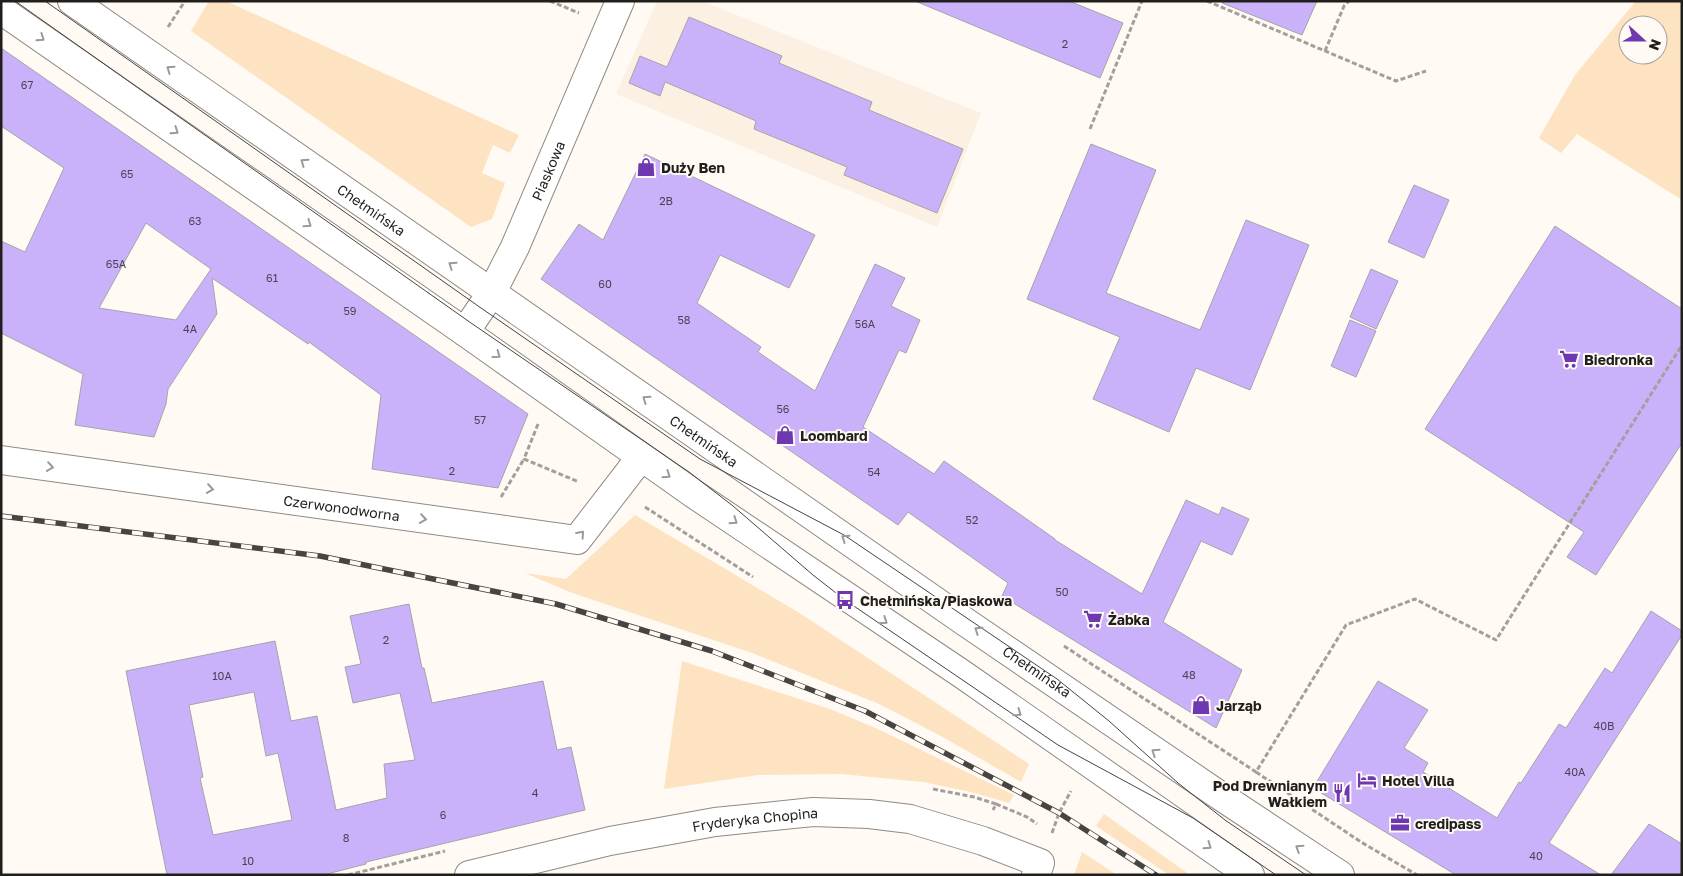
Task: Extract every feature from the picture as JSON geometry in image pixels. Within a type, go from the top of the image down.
[{"type":"main road","name":"Chełmińska","points":[[72,1],[1070,694],[1340,875]]},
{"type":"main road","name":"Piaskowa","points":[[465,332],[492,292],[522,230],[620,1]]},
{"type":"main road","points":[[1,10],[465,332],[641,457],[962,674],[1250,875]]},
{"type":"main road","name":"Czerwonodworna","points":[[1,460],[577,540],[641,457]]},
{"type":"main road","name":"Fryderyka Chopina","points":[[469,875],[610,840],[714,822],[813,812],[870,814],[910,819],[983,840],[1038,869]]},
{"type":"path","points":[[167,30],[185,1]]},
{"type":"path","points":[[1090,129],[1142,1]]},
{"type":"path","points":[[1207,1],[1396,81],[1426,71]]},
{"type":"path","points":[[1325,51],[1344,6],[1349,1]]},
{"type":"path","points":[[1256,772],[1346,625],[1415,599],[1496,640],[1682,345]]},
{"type":"path","points":[[1038,869],[1059,813],[1075,784]]},
{"type":"shaded area","points":[[209,1],[226,1],[519,135],[510,153],[493,145],[482,173],[505,183],[492,219],[471,227],[191,31]]},
{"type":"shaded area","points":[[657,1],[702,1],[981,113],[937,227],[616,94]]},
{"type":"shaded area","points":[[1636,1],[1682,1],[1682,200],[1577,134],[1561,153],[1539,138],[1575,75],[1618,23],[1618,65],[1668,65],[1668,15],[1624,15]]},
{"type":"shaded area","points":[[635,515],[801,614],[1029,764],[1021,782],[939,735],[879,704],[752,653],[572,593],[525,573],[566,579]]},
{"type":"shaded area","points":[[682,661],[830,709],[878,729],[1014,795],[1009,803],[971,792],[923,782],[841,774],[758,775],[664,789]]},
{"type":"shaded area","points":[[1104,814],[1190,875],[1169,875],[1096,826]]},
{"type":"shaded area","points":[[1082,852],[1117,875],[1074,875]]},
{"type":"building","points":[[915,1],[1069,1],[1123,23],[1100,78]]},
{"type":"building","points":[[1222,1],[1317,1],[1302,35],[1222,3]]},
{"type":"building","points":[[689,17],[782,56],[779,63],[872,102],[869,110],[963,149],[937,213],[844,175],[847,167],[754,129],[756,121],[665,82],[660,96],[629,83],[640,56],[667,67]]},
{"type":"building","points":[[1,48],[528,414],[498,488],[372,469],[381,395],[309,342],[308,344],[212,278],[217,314],[168,389],[166,404],[154,437],[75,425],[83,374],[1,333],[1,241],[25,252],[64,168],[1,126]],"holes":[[[146,223],[211,269],[176,320],[99,308]]]},
{"type":"building","points":[[1091,144],[1156,170],[1106,293],[1200,330],[1246,220],[1309,245],[1250,390],[1196,368],[1169,432],[1093,399],[1120,337],[1027,299]]},
{"type":"building","points":[[645,154],[815,235],[789,288],[720,255],[697,303],[761,347],[758,352],[815,391],[875,264],[905,278],[891,306],[920,320],[906,353],[899,350],[863,427],[934,474],[944,461],[1055,540],[1142,594],[1186,500],[1219,515],[1222,507],[1249,519],[1232,555],[1201,541],[1163,622],[1242,670],[1216,728],[1002,596],[1008,583],[908,512],[898,525],[541,279],[579,224],[603,240]]},
{"type":"building","points":[[1414,185],[1449,200],[1424,258],[1388,242]]},
{"type":"building","name":"Biedronka","points":[[1555,226],[1682,309],[1682,443],[1596,575],[1567,557],[1584,532],[1425,429]]},
{"type":"building","points":[[1371,269],[1398,281],[1376,329],[1350,317]]},
{"type":"building","points":[[1350,320],[1376,331],[1356,377],[1331,366]]},
{"type":"building","points":[[409,604],[422,668],[424,668],[432,703],[543,681],[557,750],[571,747],[585,810],[366,862],[366,864],[323,875],[167,875],[126,671],[275,641],[291,721],[317,716],[336,810],[387,798],[384,764],[415,760],[400,693],[353,703],[345,667],[361,664],[350,616]],"holes":[[[254,692],[266,756],[278,753],[292,820],[213,835],[200,778],[203,777],[189,705]]]},
{"type":"building","points":[[1651,611],[1682,631],[1682,635],[1549,843],[1601,875],[1456,875],[1313,788],[1378,681],[1428,710],[1404,748],[1428,763],[1423,772],[1497,818],[1559,724],[1566,728],[1605,668],[1612,673]]},
{"type":"building","points":[[1649,824],[1682,844],[1682,875],[1611,875]]},
{"type":"tram line","points":[[15,1],[471,323],[689,472],[733,506],[845,600],[1058,745],[1193,818],[1276,875]]},
{"type":"tram line","points":[[45,1],[481,308],[700,459],[844,535],[1057,679],[1109,721],[1178,783],[1225,820],[1306,875]]},
{"type":"railway","points":[[1,516],[320,556],[556,604],[712,651],[865,711],[1059,813],[1156,875]]},
{"type":"place","name":"Duży Ben","points":[[646,167]]},
{"type":"place","name":"Biedronka","points":[[1569,359]]},
{"type":"place","name":"Loombard","points":[[785,435]]},
{"type":"place","name":"Chełmińska/Piaskowa","points":[[845,600]]},
{"type":"place","name":"Żabka","points":[[1093,619]]},
{"type":"place","name":"Jarząb","points":[[1201,705]]},
{"type":"place","name":"Hotel Villa","points":[[1367,780]]},
{"type":"place","name":"Pod Drewnianym Wałkiem","points":[[1342,793]]},
{"type":"place","name":"credipass","points":[[1400,823]]}]
